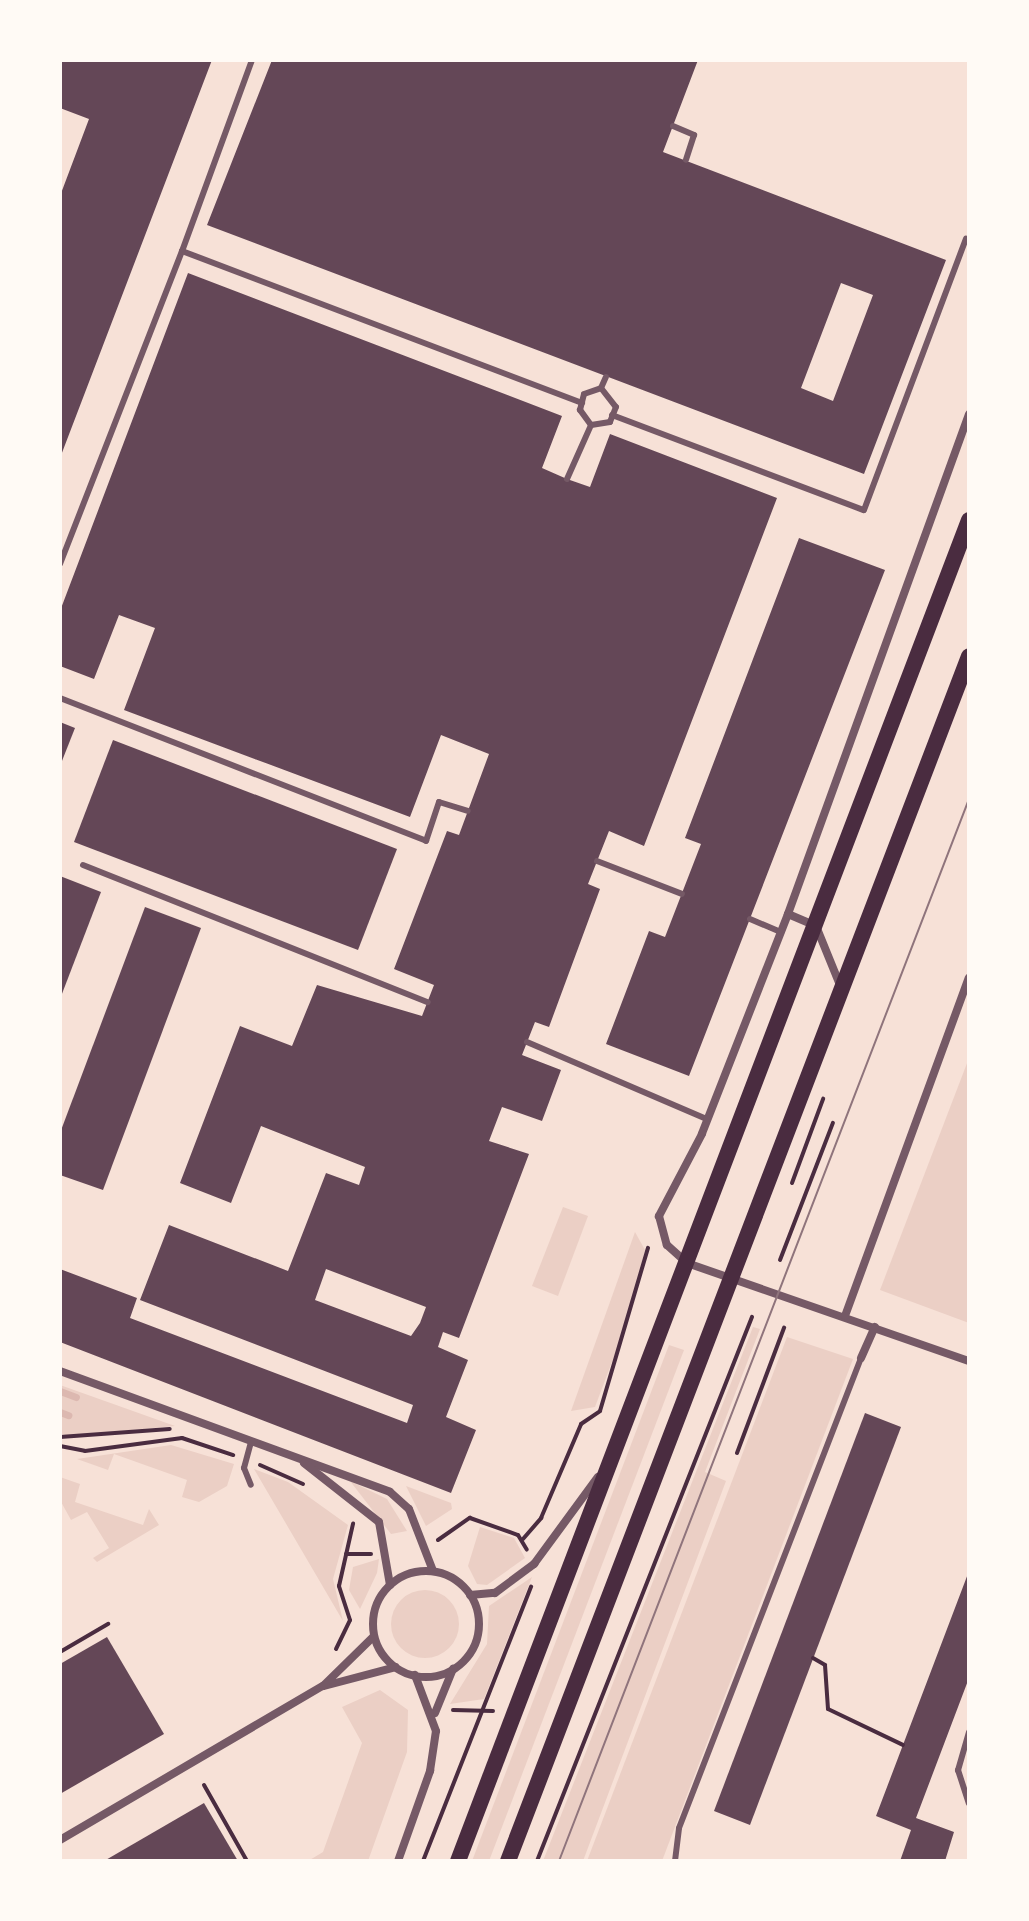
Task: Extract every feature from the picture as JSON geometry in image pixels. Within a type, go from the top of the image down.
[{"type":"main road","points":[[458,1861],[969,520]]},
{"type":"main road","points":[[508,1861],[969,656]]},
{"type":"street","points":[[969,414],[788,914],[707,1119],[659,1216],[667,1245],[687,1263],[969,1361]]},
{"type":"street","points":[[788,914],[816,926],[841,987]]},
{"type":"street","points":[[845,1316],[969,978]]},
{"type":"street","points":[[861,1358],[875,1327]]},
{"type":"street","points":[[60,1371],[390,1492],[409,1509],[433,1571],[470,1595],[495,1593],[534,1564],[610,1461]]},
{"type":"street","points":[[300,1461],[356,1498],[386,1541],[390,1585],[375,1610],[374,1636],[396,1667],[415,1675],[453,1669]]},
{"type":"street","points":[[390,1585],[433,1571]]},
{"type":"street","points":[[398,1861],[430,1771],[435,1713],[453,1669],[477,1639],[470,1595]]},
{"type":"street","points":[[60,1840],[323,1686],[374,1636]]},
{"type":"street","points":[[323,1686],[396,1667]]},
{"type":"street","points":[[415,1675],[435,1713]]},
{"type":"lane","points":[[60,564],[182,251],[252,60]]},
{"type":"lane","points":[[673,126],[694,135],[686,160]]},
{"type":"lane","points":[[612,415],[864,510],[966,239]]},
{"type":"lane","points":[[182,251],[582,403]]},
{"type":"lane","points":[[591,425],[582,403],[584,394],[601,388],[606,377]]},
{"type":"lane","points":[[567,479],[591,425],[612,415],[616,407],[601,388]]},
{"type":"lane","points":[[60,698],[426,841],[439,802],[468,811]]},
{"type":"lane","points":[[597,861],[682,894]]},
{"type":"lane","points":[[83,865],[428,1002]]},
{"type":"lane","points":[[750,919],[781,932]]},
{"type":"lane","points":[[527,1042],[707,1119]]},
{"type":"lane","points":[[675,1861],[679,1828],[861,1358]]},
{"type":"lane","points":[[251,1442],[245,1459],[251,1485]]},
{"type":"lane","points":[[969,1732],[958,1770],[969,1803]]},
{"type":"path","points":[[792,1183],[826,1091]]},
{"type":"path","points":[[780,1260],[833,1123]]},
{"type":"path","points":[[430,1543],[470,1518],[523,1539],[541,1518],[581,1424],[596,1420],[603,1404],[648,1248]]},
{"type":"path","points":[[537,1861],[752,1317]]},
{"type":"path","points":[[737,1453],[784,1328]]},
{"type":"path","points":[[60,1437],[180,1429]]},
{"type":"path","points":[[60,1446],[85,1451],[182,1438],[245,1459],[311,1489]]},
{"type":"path","points":[[336,1649],[350,1620],[339,1586],[354,1526],[341,1512]]},
{"type":"path","points":[[369,1545],[386,1541]]},
{"type":"path","points":[[346,1554],[379,1552]]},
{"type":"path","points":[[423,1861],[537,1572]]},
{"type":"path","points":[[60,1652],[108,1624]]},
{"type":"path","points":[[813,1658],[825,1665],[826,1706],[883,1729],[903,1745]]},
{"type":"path","points":[[453,1710],[484,1707],[493,1711]]},
{"type":"path","points":[[204,1785],[247,1861]]},
{"type":"shaded area","points":[[969,1058],[969,1323],[880,1290]]},
{"type":"shaded area","points":[[563,1207],[588,1216],[558,1296],[532,1286]]},
{"type":"shaded area","points":[[635,1232],[645,1250],[624,1330],[595,1407],[571,1411]]},
{"type":"shaded area","points":[[753,1327],[760,1329],[705,1472],[726,1481],[583,1861],[543,1861]]},
{"type":"shaded area","points":[[787,1337],[853,1359],[662,1861],[587,1861]]},
{"type":"shaded area","points":[[669,1345],[684,1350],[489,1861],[472,1861]]},
{"type":"shaded area","points":[[60,1385],[175,1426],[68,1436],[60,1433]]},
{"type":"shaded area","points":[[171,1445],[234,1464],[227,1486],[199,1502],[182,1497],[187,1480],[114,1454],[108,1470],[77,1459]]},
{"type":"shaded area","points":[[254,1469],[288,1482],[348,1525],[333,1579],[343,1621]]},
{"type":"shaded area","points":[[60,1477],[80,1484],[75,1502],[143,1525],[149,1509],[159,1525],[97,1562],[93,1558],[109,1548],[87,1512],[71,1520],[60,1500]]},
{"type":"shaded area","points":[[350,1481],[387,1499],[407,1531],[391,1534]]},
{"type":"shaded area","points":[[406,1486],[451,1503],[452,1509],[426,1526]]},
{"type":"shaded area","points":[[480,1527],[514,1538],[525,1558],[487,1585],[477,1584],[468,1566]]},
{"type":"shaded area","points":[[379,1559],[377,1573],[360,1609],[349,1590],[353,1567]]},
{"type":"shaded area","points":[[532,1577],[484,1699],[450,1704],[487,1644],[489,1606]]},
{"type":"shaded area","points":[[418,1590],[432,1590],[444,1595],[454,1605],[459,1624],[454,1643],[444,1653],[432,1658],[418,1658],[406,1653],[396,1643],[391,1631],[391,1617],[396,1605],[406,1595]]},
{"type":"shaded area","points":[[380,1690],[408,1710],[407,1752],[368,1861],[308,1861],[323,1852],[362,1743],[342,1707]]},
{"type":"building","points":[[60,60],[212,60],[60,458],[60,196],[89,119],[60,108]]},
{"type":"building","points":[[272,60],[698,60],[663,152],[946,260],[864,474],[207,225]],"holes":[[[841,283],[873,295],[833,401],[801,388]]]},
{"type":"building","points":[[188,273],[562,416],[542,468],[567,479],[590,487],[610,434],[777,498],[644,846],[609,831],[588,884],[600,889],[549,1027],[535,1022],[522,1055],[561,1070],[542,1121],[502,1107],[489,1141],[529,1154],[459,1338],[443,1332],[438,1347],[468,1360],[446,1417],[476,1430],[451,1493],[60,1342],[60,1269],[137,1298],[130,1318],[407,1423],[413,1405],[140,1300],[169,1225],[288,1271],[326,1173],[359,1185],[365,1167],[261,1126],[231,1203],[180,1183],[240,1026],[292,1046],[317,985],[422,1016],[434,985],[394,969],[447,831],[459,835],[489,754],[441,735],[410,817],[124,710],[155,628],[119,615],[94,679],[60,666],[60,611]],"holes":[[[326,1269],[426,1307],[411,1336],[315,1300]]]},
{"type":"building","points":[[799,538],[885,570],[689,1076],[606,1044],[649,931],[665,937],[701,844],[685,838]]},
{"type":"building","points":[[60,722],[75,728],[60,766]]},
{"type":"building","points":[[113,740],[397,849],[358,950],[74,842]]},
{"type":"building","points":[[60,876],[101,892],[60,999]]},
{"type":"building","points":[[145,907],[201,928],[103,1190],[60,1175],[60,1133]]},
{"type":"building","points":[[865,1413],[901,1427],[750,1825],[714,1811]]},
{"type":"building","points":[[969,1571],[969,1678],[916,1818],[954,1832],[945,1861],[900,1861],[911,1830],[876,1816]]},
{"type":"building","points":[[107,1637],[164,1734],[60,1794],[60,1664]]},
{"type":"building","points":[[204,1803],[238,1861],[104,1861]]},
{"type":"waterway","points":[[60,1391],[76,1397]]},
{"type":"waterway","points":[[60,1412],[68,1415]]},
{"type":"tram line","points":[[559,1861],[969,799]]}]
